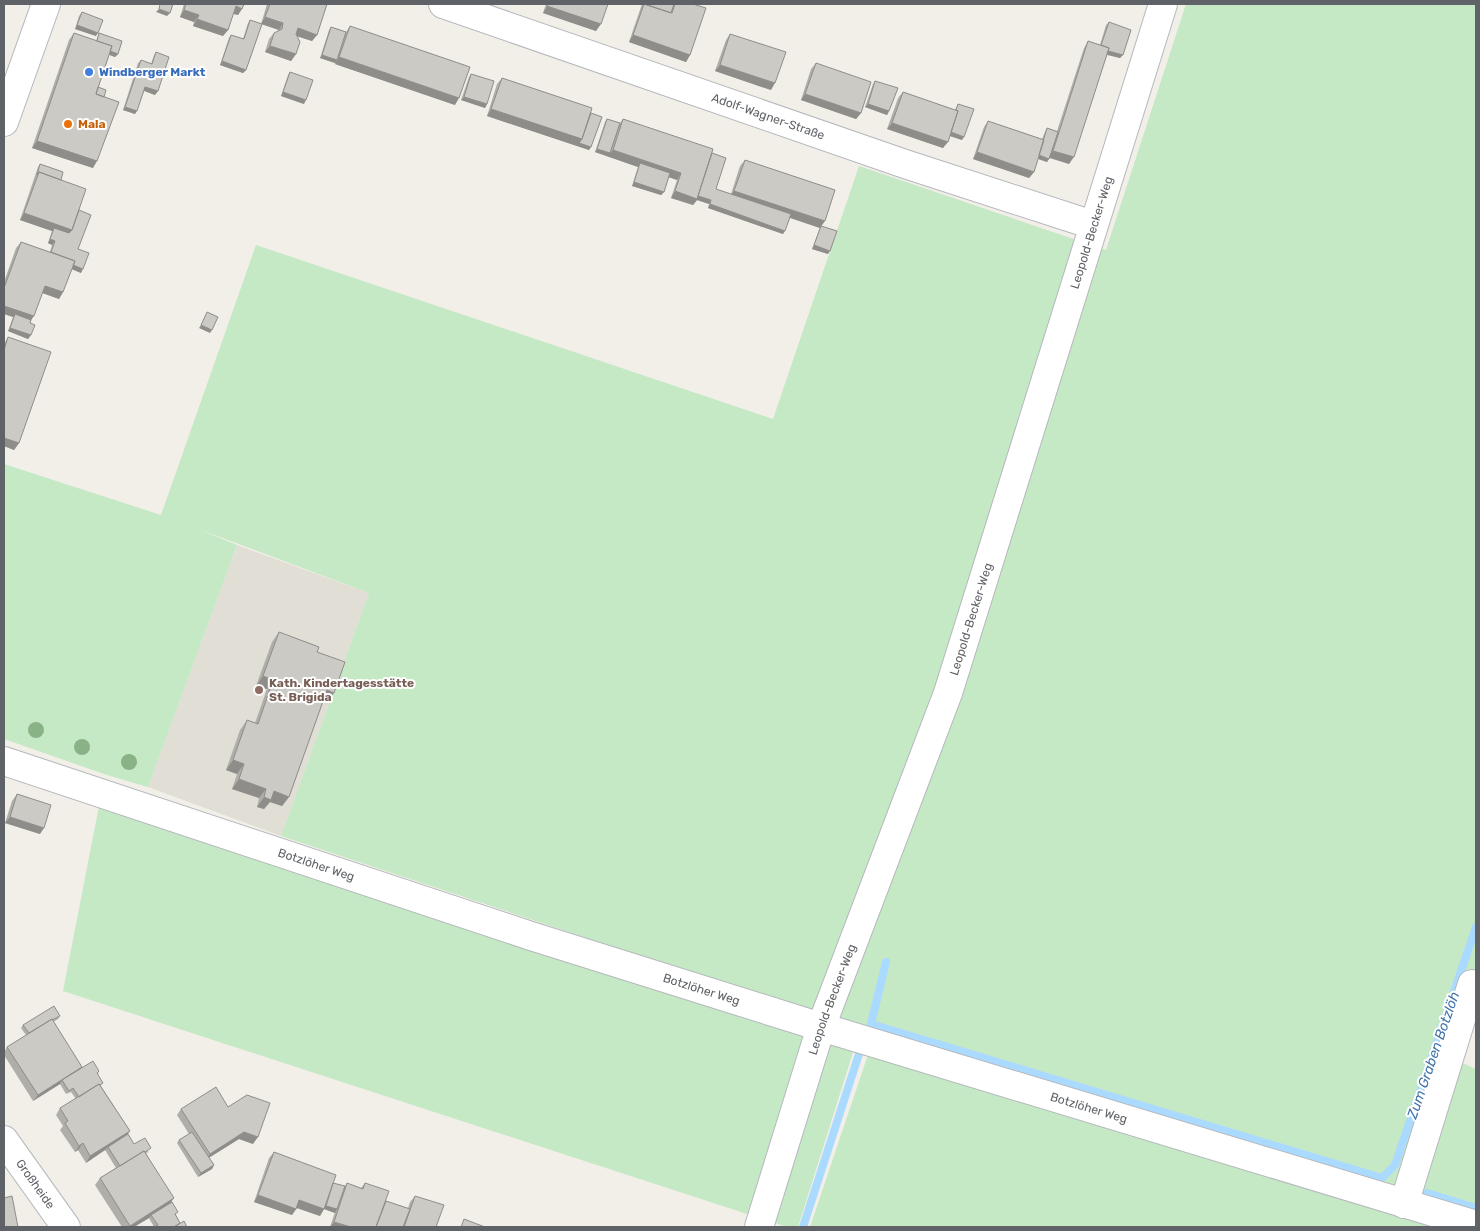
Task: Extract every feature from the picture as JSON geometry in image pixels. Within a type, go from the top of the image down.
[{"type":"street","points":[[4,122],[46,4]]},
{"type":"street","name":"Adolf-Wagner-Straße","points":[[443,4],[905,164],[1093,225]]},
{"type":"street","name":"Leopold-Becker-Weg","points":[[759,1227],[821,1027],[948,693],[1163,4]]},
{"type":"street","name":"Botzlöher Weg","points":[[4,761],[531,936],[821,1027],[1476,1225]]},
{"type":"street","points":[[1404,1204],[1472,984]]},
{"type":"street","name":"Großheide","points":[[4,1140],[66,1227]]},
{"type":"shaded area","name":"Kath. Kindertagesstätte St. Brigida","points":[[237,545],[369,593],[281,836],[148,787]]},
{"type":"green space","points":[[1186,4],[1476,4],[1476,1006],[1458,1061],[1476,1069],[1476,1227],[810,1227],[875,1034],[281,836],[369,593],[196,528],[237,545],[148,787],[107,775],[4,739],[4,464],[161,515],[256,245],[773,419],[859,166],[1106,250]]},
{"type":"green space","points":[[100,801],[855,1046],[798,1227],[787,1227],[63,991]]},
{"type":"building","points":[[160,4],[173,4],[170,13],[159,9]]},
{"type":"building","points":[[186,4],[244,4],[242,9],[236,6],[228,30],[197,19],[199,15],[184,10]]},
{"type":"building","points":[[270,4],[327,4],[317,35],[298,28],[296,34],[300,42],[296,54],[270,46],[274,33],[282,29],[283,23],[265,17]]},
{"type":"building","points":[[548,4],[608,4],[601,24],[547,6]]},
{"type":"building","points":[[644,4],[672,13],[675,4],[693,4],[706,8],[690,55],[633,35]]},
{"type":"building","points":[[644,4],[674,4],[671,13]]},
{"type":"building","points":[[82,12],[103,20],[98,33],[77,25]]},
{"type":"building","points":[[250,20],[262,24],[246,70],[222,61],[231,35],[244,39]]},
{"type":"building","points":[[1109,22],[1131,30],[1123,55],[1108,51],[1109,48],[1101,45]]},
{"type":"building","points":[[350,26],[470,67],[459,98],[339,57]]},
{"type":"building","points":[[331,27],[346,32],[337,60],[322,55]]},
{"type":"building","points":[[74,33],[112,46],[96,94],[119,102],[97,161],[37,141]]},
{"type":"building","points":[[99,33],[122,41],[118,54],[110,51],[112,46],[97,41]]},
{"type":"building","points":[[730,34],[786,52],[775,83],[720,65]]},
{"type":"building","points":[[1088,41],[1109,48],[1074,157],[1053,151]]},
{"type":"building","points":[[156,52],[169,57],[158,91],[145,87],[137,111],[125,107],[141,60],[152,64]]},
{"type":"building","points":[[816,63],[871,82],[861,113],[805,94]]},
{"type":"building","points":[[290,72],[313,80],[306,100],[283,92]]},
{"type":"building","points":[[471,74],[494,81],[487,104],[464,97]]},
{"type":"building","points":[[502,78],[592,108],[582,139],[491,109]]},
{"type":"building","points":[[875,81],[898,88],[889,111],[868,104]]},
{"type":"building","points":[[98,87],[106,90],[104,97],[96,94]]},
{"type":"building","points":[[903,92],[958,111],[948,142],[892,123]]},
{"type":"building","points":[[958,104],[974,109],[964,137],[951,132],[958,111],[956,110]]},
{"type":"building","points":[[591,113],[602,117],[591,147],[579,143]]},
{"type":"building","points":[[607,119],[620,123],[610,153],[597,149]]},
{"type":"building","points":[[623,119],[713,149],[697,199],[675,191],[681,173],[613,150]]},
{"type":"building","points":[[988,121],[1044,140],[1034,172],[977,152]]},
{"type":"building","points":[[1047,128],[1058,132],[1049,159],[1039,155]]},
{"type":"building","points":[[712,153],[726,158],[716,189],[791,214],[785,231],[710,204],[711,200],[698,196]]},
{"type":"building","points":[[745,160],[835,190],[825,221],[734,191]]},
{"type":"building","points":[[640,163],[670,173],[664,192],[634,182]]},
{"type":"building","points":[[40,164],[63,172],[61,180],[39,172],[37,175]]},
{"type":"building","points":[[39,172],[86,189],[72,230],[24,213]]},
{"type":"building","points":[[79,210],[91,215],[78,249],[89,253],[83,269],[73,265],[75,261],[51,252],[55,241],[50,239],[54,228],[69,233],[72,230]]},
{"type":"building","points":[[821,226],[837,231],[830,251],[814,245]]},
{"type":"building","points":[[21,242],[75,261],[63,292],[45,286],[34,316],[4,306],[4,288]]},
{"type":"building","points":[[207,312],[218,317],[212,330],[201,325]]},
{"type":"building","points":[[15,314],[31,320],[30,323],[35,325],[31,335],[10,328]]},
{"type":"building","points":[[8,337],[51,352],[19,443],[4,438],[4,350]]},
{"type":"building","points":[[279,632],[319,647],[317,652],[345,662],[334,693],[327,690],[289,797],[274,791],[271,800],[264,797],[266,789],[239,779],[244,764],[233,760],[247,720],[258,724],[273,680],[263,676]]},
{"type":"building","points":[[17,794],[51,805],[44,828],[10,817]]},
{"type":"building","points":[[54,1006],[60,1016],[29,1033],[23,1025]]},
{"type":"building","points":[[52,1019],[82,1067],[38,1095],[7,1047]]},
{"type":"building","points":[[93,1061],[103,1083],[79,1097],[73,1088],[69,1091],[62,1080]]},
{"type":"building","points":[[99,1084],[130,1131],[90,1156],[83,1143],[79,1146],[65,1123],[68,1121],[60,1108]]},
{"type":"building","points":[[216,1087],[228,1107],[247,1095],[270,1103],[258,1137],[244,1132],[210,1154],[181,1109]]},
{"type":"building","points":[[192,1132],[214,1165],[201,1173],[179,1140]]},
{"type":"building","points":[[128,1134],[134,1144],[145,1138],[151,1148],[120,1166],[108,1147]]},
{"type":"building","points":[[144,1151],[174,1198],[130,1226],[100,1178]]},
{"type":"building","points":[[274,1152],[336,1175],[324,1209],[299,1200],[296,1209],[258,1195]]},
{"type":"building","points":[[333,1183],[345,1186],[337,1209],[326,1206]]},
{"type":"building","points":[[347,1183],[363,1189],[365,1183],[389,1191],[376,1227],[351,1227],[334,1222]]},
{"type":"building","points":[[12,1196],[18,1227],[4,1227],[4,1198]]},
{"type":"building","points":[[415,1196],[444,1205],[436,1227],[404,1227]]},
{"type":"building","points":[[386,1201],[410,1209],[403,1227],[376,1227]]},
{"type":"building","points":[[172,1202],[178,1212],[175,1214],[180,1223],[174,1227],[155,1227],[158,1225],[151,1215]]},
{"type":"building","points":[[464,1219],[485,1227],[461,1227]]},
{"type":"building","points":[[184,1221],[187,1227],[174,1227]]},
{"type":"waterway","name":"Zum Graben Botzlöh","points":[[886,962],[871,1024],[1382,1178],[1395,1165],[1476,927]]},
{"type":"waterway","points":[[803,1227],[859,1054]]},
{"type":"waterway","points":[[1427,1193],[1476,1208]]},
{"type":"place","name":"Windberger Markt","points":[[89,72]]},
{"type":"place","name":"Mala","points":[[68,124]]},
{"type":"place","name":"Kath. Kindertagesstätte St. Brigida","points":[[259,690]]}]
